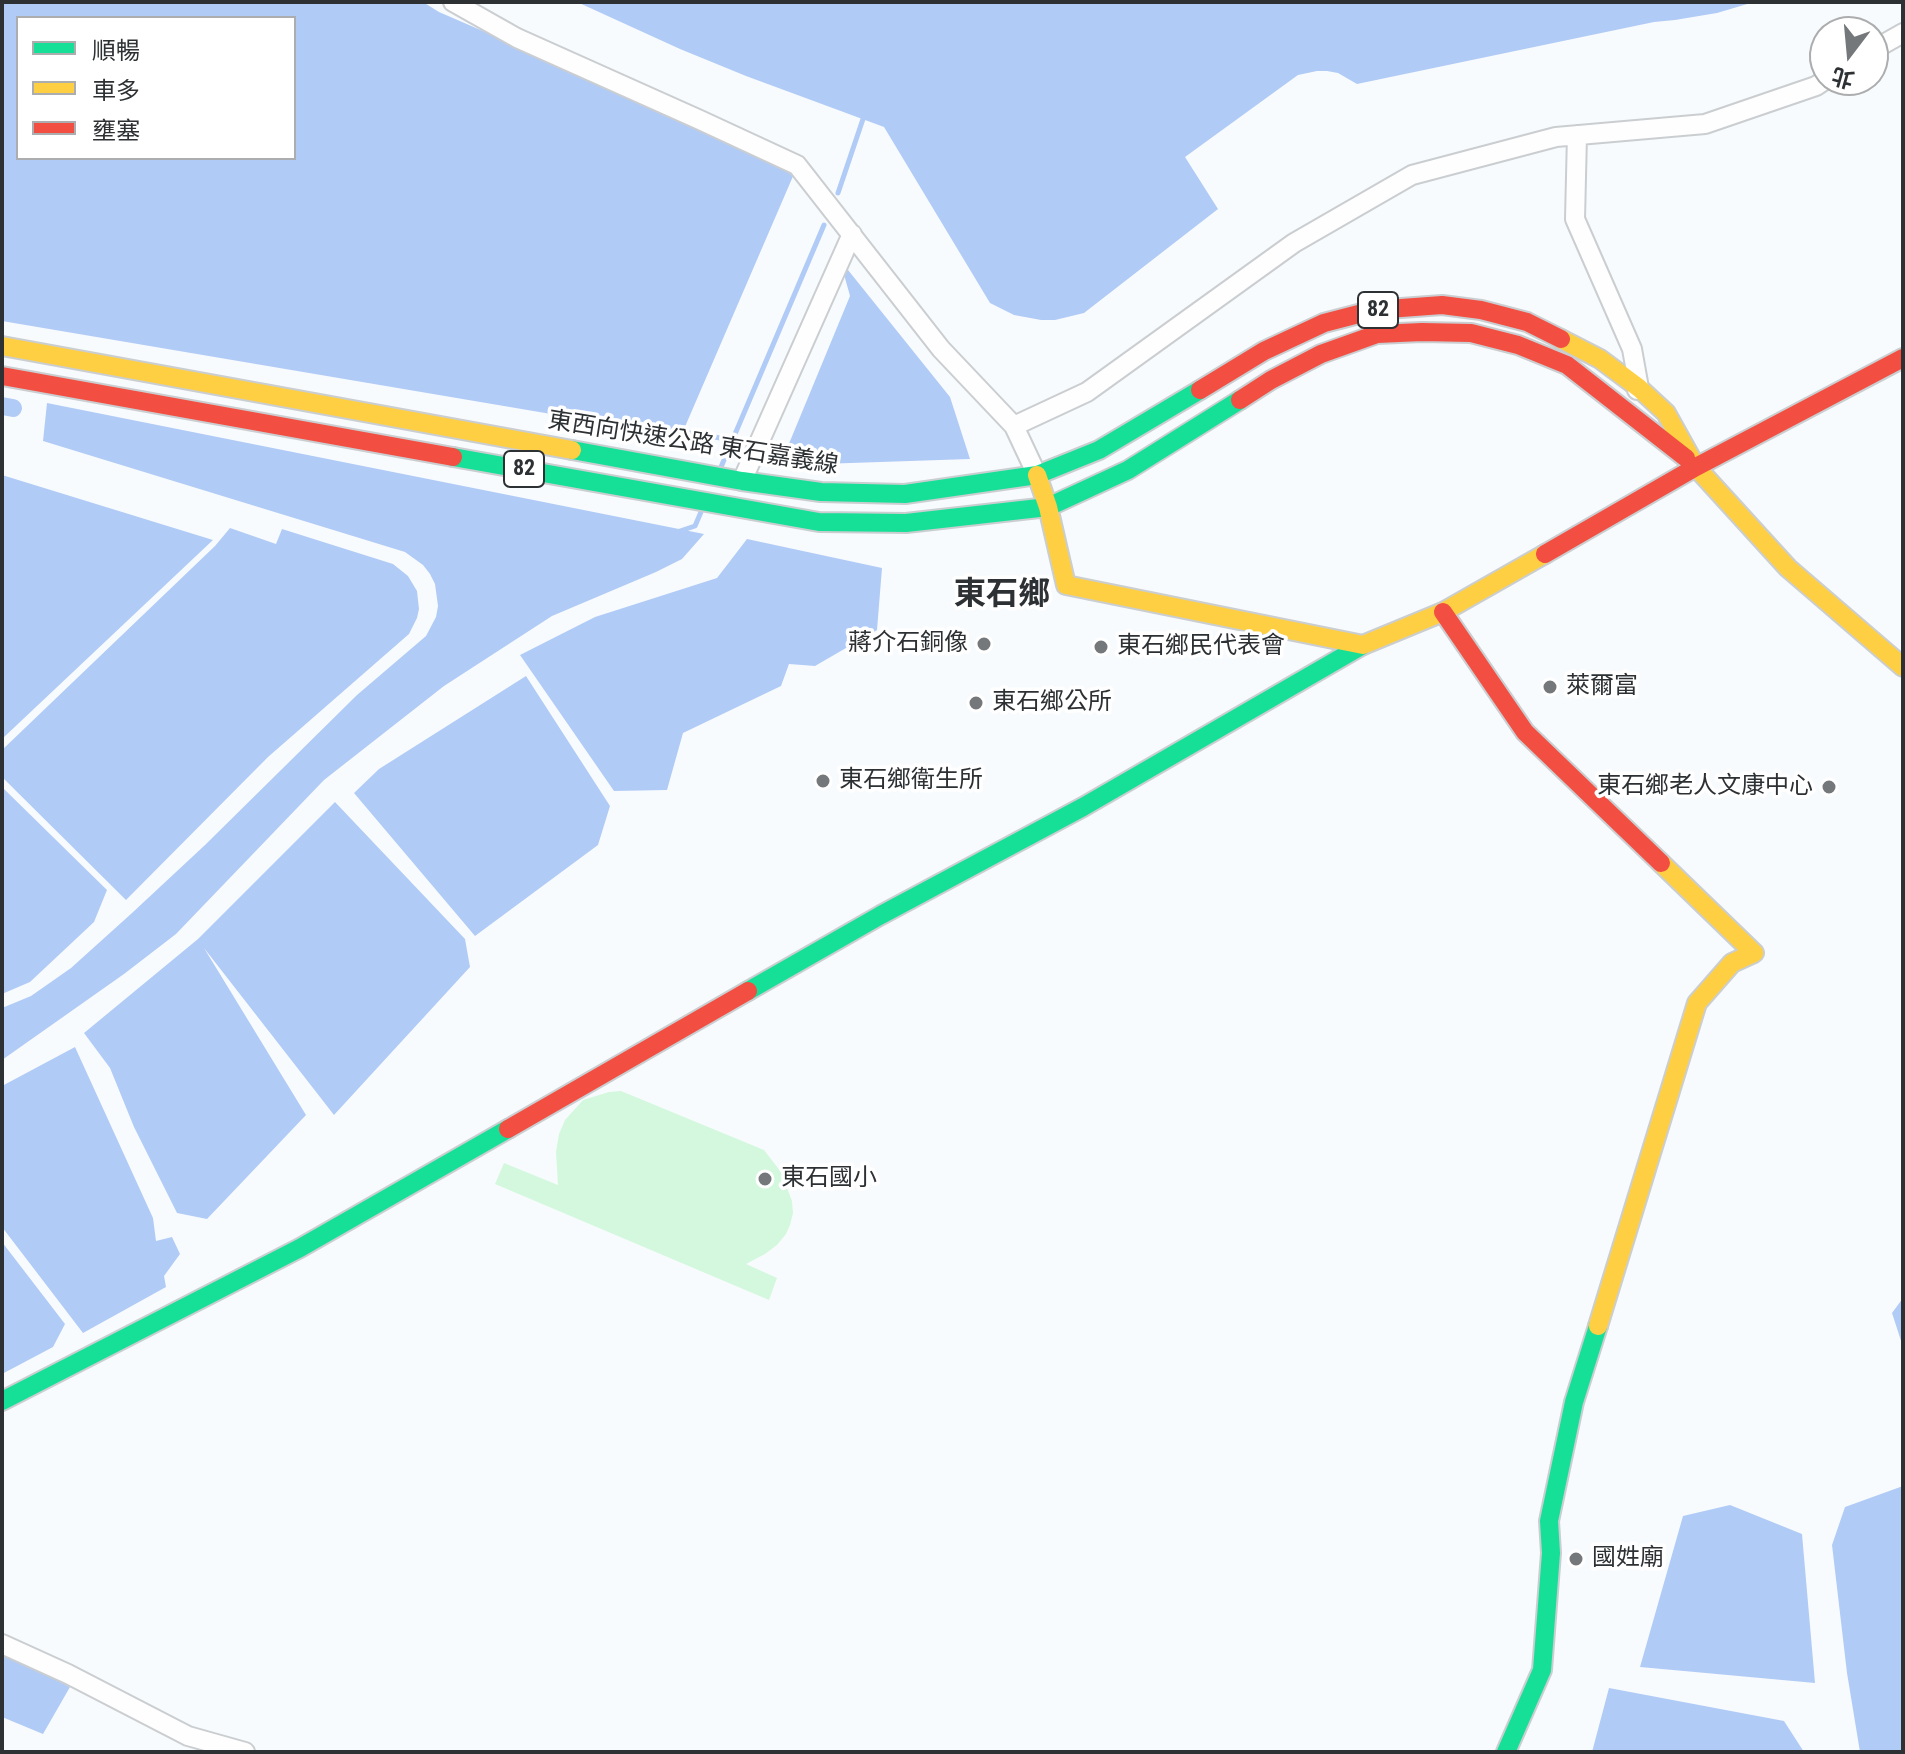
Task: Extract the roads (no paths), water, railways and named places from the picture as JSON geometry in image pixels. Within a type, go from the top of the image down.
[{"type":"main road","name":"東西向快速公路 東石嘉義線","points":[[2,346],[742,481],[821,492],[905,494],[1037,475],[1099,450],[1264,351],[1324,323],[1374,310],[1442,305],[1481,310],[1527,322],[1600,359],[1666,413],[1696,467]]},
{"type":"main road","name":"82","points":[[2,376],[819,522],[906,523],[1048,507],[1128,470],[1271,380],[1321,354],[1377,334],[1471,333],[1518,345],[1567,365],[1696,467]]},
{"type":"main road","points":[[2,1401],[300,1248],[881,915],[1083,807],[1363,645],[1443,612],[1696,467],[1903,358]]},
{"type":"main road","points":[[1696,467],[1788,568],[1903,667]]},
{"type":"main road","points":[[1037,475],[1048,507],[1066,585],[1363,645]]},
{"type":"main road","points":[[1443,612],[1525,732],[1754,953],[1732,963],[1697,1003],[1687,1033],[1574,1402],[1549,1521],[1551,1553],[1542,1670],[1506,1752]]},
{"type":"street","points":[[453,2],[517,38],[797,165],[941,349],[1014,426],[1037,475]]},
{"type":"street","points":[[1014,426],[1087,392],[1294,243],[1412,175],[1556,137],[1705,124],[1809,88]]},
{"type":"street","points":[[1577,135],[1575,219],[1632,349],[1639,388],[1622,408]]},
{"type":"street","points":[[742,481],[852,234]]},
{"type":"street","points":[[2,1644],[188,1736],[245,1752]]},
{"type":"water","points":[[2,2],[423,2],[439,12],[797,167],[681,436],[2,321]]},
{"type":"water","points":[[577,2],[1754,2],[1717,13],[1654,22],[1357,84],[1338,73],[1327,71],[1298,75],[1185,157],[1218,209],[1084,313],[1041,320],[1014,315],[990,303],[884,127],[746,76]]},
{"type":"water","points":[[840,260],[950,397],[970,459],[821,464],[788,446],[850,296]]},
{"type":"water","points":[[47,403],[704,534],[682,559],[552,616],[444,686],[324,780],[176,934],[2,1060],[2,1008],[31,996],[71,968],[132,913],[357,695],[426,636],[438,606],[435,584],[430,574],[405,552],[43,441]]},
{"type":"water","points":[[2,475],[213,540],[2,739]]},
{"type":"water","points":[[230,528],[276,544],[282,529],[393,564],[408,576],[417,591],[417,618],[409,634],[268,757],[126,900],[2,777],[2,750],[215,546]]},
{"type":"water","points":[[747,539],[882,568],[877,630],[815,666],[789,664],[781,686],[683,733],[667,790],[614,791],[520,655],[595,617],[717,578]]},
{"type":"water","points":[[526,676],[610,806],[598,845],[475,936],[354,793],[379,769]]},
{"type":"water","points":[[2,787],[107,890],[94,922],[30,982],[2,994]]},
{"type":"water","points":[[335,802],[465,939],[470,967],[334,1115],[204,948],[306,1115],[207,1219],[177,1213],[134,1127],[110,1068],[84,1033],[198,939]]},
{"type":"water","points":[[75,1047],[153,1218],[156,1241],[172,1237],[180,1254],[164,1276],[166,1287],[83,1333],[2,1227],[2,1086]]},
{"type":"water","points":[[2,1242],[65,1324],[53,1347],[2,1374]]},
{"type":"water","points":[[1903,1298],[1903,1347],[1892,1313]]},
{"type":"water","points":[[1903,1486],[1903,1752],[1860,1752],[1832,1545],[1845,1507]]},
{"type":"water","points":[[1730,1505],[1802,1534],[1815,1683],[1640,1667],[1683,1516]]},
{"type":"water","points":[[2,1652],[70,1687],[43,1734],[2,1717]]},
{"type":"water","points":[[1609,1688],[1784,1721],[1804,1752],[1592,1752]]},
{"type":"waterway","points":[[838,193],[863,119]]},
{"type":"waterway","points":[[721,467],[824,225]]},
{"type":"waterway","points":[[2,406],[13,408]]},
{"type":"waterway","points":[[677,431],[733,440]]},
{"type":"waterway","points":[[677,532],[695,526],[701,512]]},
{"type":"place","name":"蔣介石銅像","points":[[984,644]]},
{"type":"place","name":"東石鄉民代表會","points":[[1101,647]]},
{"type":"place","name":"萊爾富","points":[[1550,687]]},
{"type":"place","name":"東石鄉公所","points":[[976,703]]},
{"type":"place","name":"東石鄉衛生所","points":[[823,781]]},
{"type":"place","name":"東石鄉老人文康中心","points":[[1829,787]]},
{"type":"place","name":"東石國小","points":[[765,1179]]},
{"type":"place","name":"國姓廟","points":[[1576,1559]]},
{"type":"district","name":"東石鄉","points":[[1002,596]]}]
